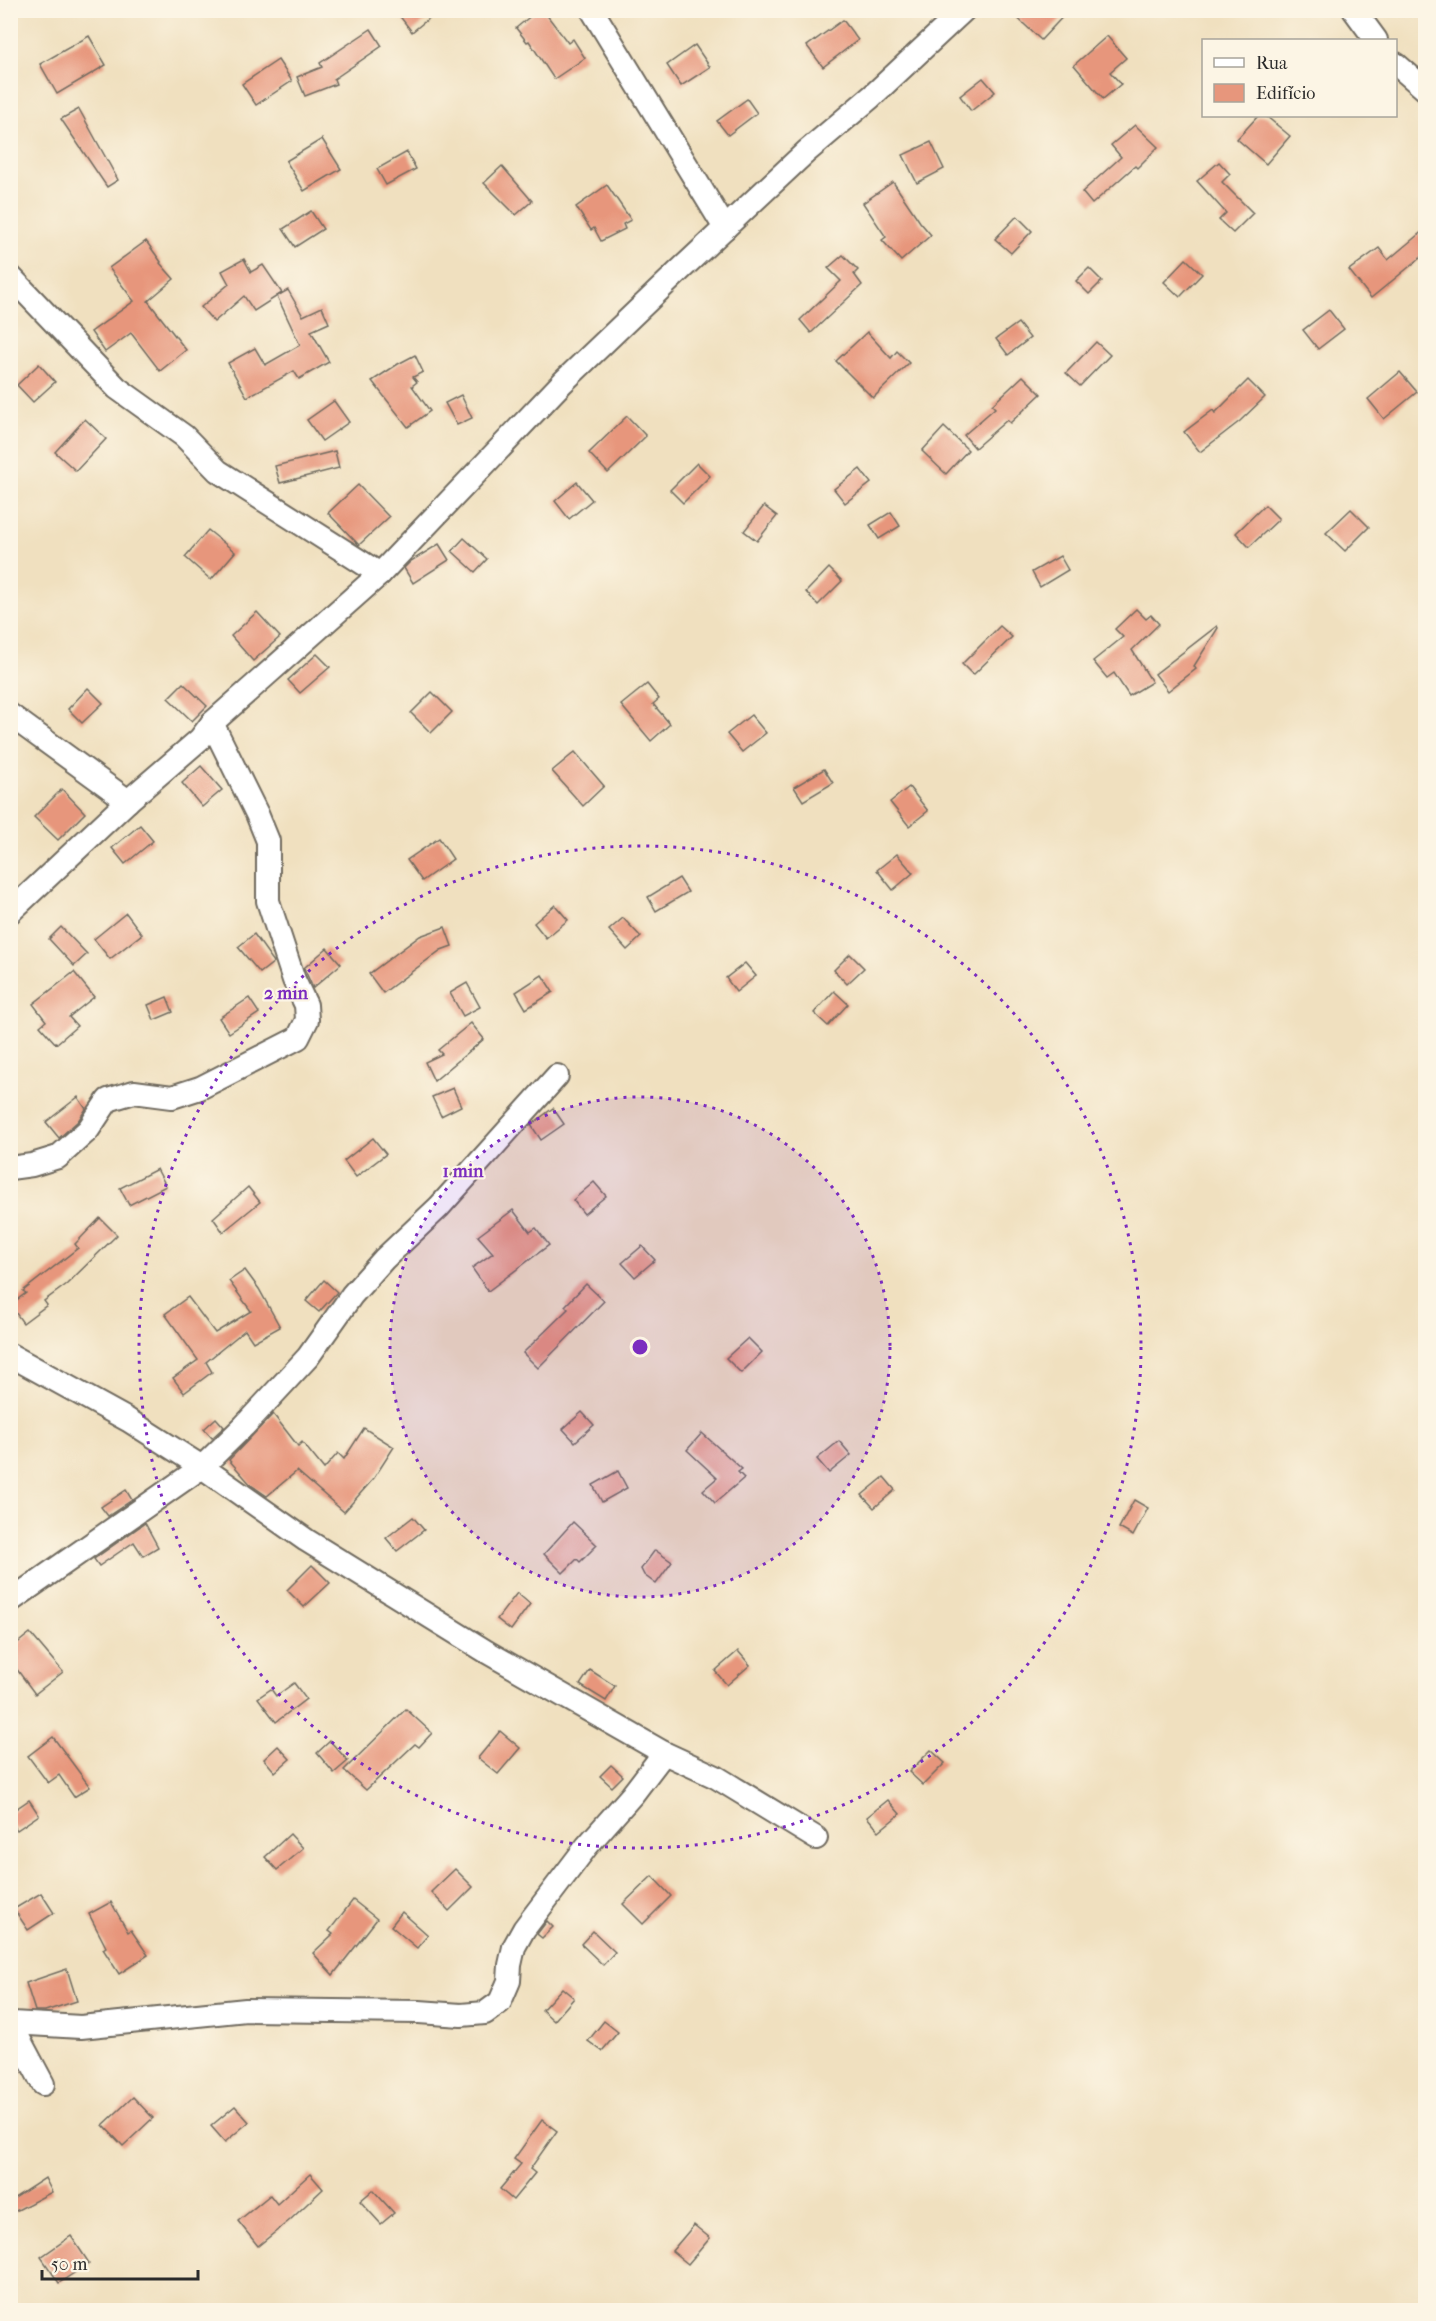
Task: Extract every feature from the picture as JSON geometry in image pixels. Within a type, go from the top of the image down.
[{"type":"street","points":[[592,10],[725,228]]},
{"type":"street","points":[[10,912],[128,801],[200,739],[212,723],[380,574],[563,382],[806,152],[871,97],[964,10]]},
{"type":"street","points":[[1354,10],[1375,39]]},
{"type":"street","points":[[1397,66],[1425,90]]},
{"type":"street","points":[[10,276],[117,388],[184,436],[218,471],[380,574]]},
{"type":"street","points":[[10,715],[128,801]]},
{"type":"street","points":[[10,1168],[32,1165],[58,1157],[88,1130],[108,1100],[134,1092],[172,1097],[200,1088],[298,1038],[307,1020],[306,1005],[294,980],[268,901],[268,842],[257,814],[212,723]]},
{"type":"street","points":[[10,1601],[202,1467],[308,1357],[352,1295],[384,1259],[439,1207],[557,1076]]},
{"type":"street","points":[[10,1355],[128,1420],[202,1467],[306,1540],[487,1652],[664,1753],[716,1777],[816,1838]]},
{"type":"street","points":[[11,2023],[81,2026],[246,2010],[419,2012],[461,2015],[485,2013],[500,2002],[509,1981],[514,1947],[524,1929],[581,1854],[632,1795],[664,1753]]},
{"type":"street","points":[[11,2023],[43,2084]]},
{"type":"building","points":[[395,10],[439,10],[412,32]]},
{"type":"building","points":[[538,10],[543,10],[568,43],[573,39],[585,58],[554,79],[529,41],[527,42],[516,28]]},
{"type":"building","points":[[1009,10],[1069,10],[1041,40]]},
{"type":"building","points":[[843,20],[858,40],[823,67],[807,46]]},
{"type":"building","points":[[371,29],[382,46],[334,79],[336,84],[305,96],[297,77],[322,67],[320,63]]},
{"type":"building","points":[[89,36],[106,65],[57,94],[40,64]]},
{"type":"building","points":[[1107,36],[1126,58],[1110,72],[1121,84],[1103,99],[1074,65]]},
{"type":"building","points":[[695,45],[710,67],[681,86],[667,65]]},
{"type":"building","points":[[278,60],[292,81],[256,105],[242,84]]},
{"type":"building","points":[[983,78],[995,92],[971,111],[960,96]]},
{"type":"building","points":[[747,99],[757,113],[728,135],[717,121]]},
{"type":"building","points":[[79,109],[118,180],[107,187],[61,119]]},
{"type":"building","points":[[1257,117],[1267,117],[1290,136],[1266,164],[1237,139]]},
{"type":"building","points":[[1135,125],[1158,147],[1137,168],[1135,166],[1092,204],[1082,192],[1121,157],[1111,145]]},
{"type":"building","points":[[322,139],[341,169],[304,191],[286,161]]},
{"type":"building","points":[[931,142],[944,169],[917,183],[903,155]]},
{"type":"building","points":[[407,152],[416,169],[386,185],[377,169]]},
{"type":"building","points":[[1219,162],[1230,174],[1222,182],[1253,213],[1233,233],[1219,220],[1226,213],[1197,181]]},
{"type":"building","points":[[502,166],[532,201],[516,215],[484,183]]},
{"type":"building","points":[[893,182],[931,235],[901,261],[882,240],[886,237],[863,203]]},
{"type":"building","points":[[607,185],[631,220],[623,224],[625,229],[601,241],[594,228],[591,230],[576,207]]},
{"type":"building","points":[[311,211],[323,229],[295,247],[283,229]]},
{"type":"building","points":[[1017,216],[1032,231],[1011,253],[995,239]]},
{"type":"building","points":[[1425,229],[1425,254],[1371,298],[1349,270],[1379,248],[1388,260]]},
{"type":"building","points":[[146,241],[174,279],[148,301],[186,350],[160,371],[131,333],[105,352],[91,332],[134,301],[109,268]]},
{"type":"building","points":[[843,255],[858,270],[854,274],[862,285],[811,333],[800,320],[841,281],[828,268]]},
{"type":"building","points":[[244,259],[251,272],[263,265],[282,293],[254,311],[244,296],[214,322],[201,307],[229,284],[222,271]]},
{"type":"building","points":[[1186,259],[1202,274],[1180,297],[1164,282]]},
{"type":"building","points":[[1089,268],[1102,281],[1089,294],[1076,281]]},
{"type":"building","points":[[288,290],[303,316],[322,307],[329,323],[311,331],[329,362],[299,379],[294,371],[247,397],[228,363],[255,348],[265,365],[300,345],[277,296]]},
{"type":"building","points":[[1329,310],[1344,329],[1318,349],[1303,330]]},
{"type":"building","points":[[1018,323],[1030,338],[1008,355],[996,339]]},
{"type":"building","points":[[867,332],[891,358],[897,351],[909,363],[873,398],[836,361]]},
{"type":"building","points":[[1096,342],[1110,355],[1080,386],[1066,373]]},
{"type":"building","points":[[415,355],[423,372],[413,377],[417,382],[412,386],[430,411],[408,427],[372,381]]},
{"type":"building","points":[[39,364],[55,382],[33,402],[17,385]]},
{"type":"building","points":[[1400,372],[1417,392],[1384,419],[1368,399]]},
{"type":"building","points":[[1023,376],[1041,394],[1010,423],[1007,420],[975,448],[964,435],[995,408],[992,405]]},
{"type":"building","points":[[1248,380],[1265,397],[1240,421],[1200,452],[1184,432],[1213,410],[1215,413]]},
{"type":"building","points":[[461,395],[472,418],[457,425],[445,403]]},
{"type":"building","points":[[334,401],[349,422],[322,441],[307,420]]},
{"type":"building","points":[[627,416],[646,436],[608,473],[589,453]]},
{"type":"building","points":[[85,419],[106,439],[76,471],[55,452]]},
{"type":"building","points":[[944,427],[968,450],[946,474],[922,451]]},
{"type":"building","points":[[335,451],[339,468],[280,483],[275,466]]},
{"type":"building","points":[[697,463],[710,476],[683,503],[670,490]]},
{"type":"building","points":[[860,469],[871,483],[845,503],[834,489]]},
{"type":"building","points":[[577,482],[592,500],[569,519],[555,501]]},
{"type":"building","points":[[358,485],[389,517],[359,545],[328,513]]},
{"type":"building","points":[[1265,505],[1279,519],[1249,547],[1236,533]]},
{"type":"building","points":[[764,506],[777,516],[757,541],[744,531]]},
{"type":"building","points":[[1351,509],[1369,527],[1345,551],[1326,533]]},
{"type":"building","points":[[891,512],[900,526],[879,539],[870,525]]},
{"type":"building","points":[[208,530],[235,552],[211,580],[185,557]]},
{"type":"building","points":[[464,538],[487,559],[475,572],[452,551]]},
{"type":"building","points":[[439,544],[449,560],[413,583],[404,568],[411,561]]},
{"type":"building","points":[[1060,556],[1068,570],[1040,587],[1032,572]]},
{"type":"building","points":[[829,568],[842,581],[818,605],[806,592]]},
{"type":"building","points":[[1136,609],[1146,619],[1151,615],[1159,624],[1132,650],[1152,682],[1129,696],[1114,673],[1107,678],[1093,661],[1123,637],[1115,629]]},
{"type":"building","points":[[257,612],[280,637],[253,661],[231,636]]},
{"type":"building","points":[[1000,626],[1012,637],[973,675],[962,664]]},
{"type":"building","points":[[1217,626],[1218,628],[1194,666],[1196,669],[1168,691],[1155,674]]},
{"type":"building","points":[[317,654],[330,667],[300,693],[288,680]]},
{"type":"building","points":[[183,683],[207,706],[192,721],[168,698]]},
{"type":"building","points":[[647,684],[659,699],[653,704],[670,724],[651,741],[621,705]]},
{"type":"building","points":[[88,688],[103,703],[82,723],[68,709]]},
{"type":"building","points":[[432,692],[452,712],[431,733],[411,713]]},
{"type":"building","points":[[751,715],[766,733],[742,752],[727,734]]},
{"type":"building","points":[[575,752],[604,786],[583,806],[552,771]]},
{"type":"building","points":[[201,766],[222,790],[202,807],[182,783]]},
{"type":"building","points":[[824,769],[833,783],[803,801],[794,787]]},
{"type":"building","points":[[909,787],[928,811],[909,826],[890,802]]},
{"type":"building","points":[[62,789],[85,813],[58,840],[34,817]]},
{"type":"building","points":[[140,825],[153,841],[125,864],[112,848]]},
{"type":"building","points":[[439,838],[453,859],[422,881],[407,860]]},
{"type":"building","points":[[897,854],[913,873],[893,890],[877,870]]},
{"type":"building","points":[[679,878],[688,892],[656,911],[648,897]]},
{"type":"building","points":[[555,905],[568,920],[546,938],[534,923]]},
{"type":"building","points":[[126,913],[142,934],[110,959],[94,939]]},
{"type":"building","points":[[623,918],[641,937],[627,950],[609,930]]},
{"type":"building","points":[[61,927],[87,954],[74,966],[49,939]]},
{"type":"building","points":[[445,927],[452,946],[441,950],[383,993],[369,974],[420,936]]},
{"type":"building","points":[[254,934],[274,962],[260,973],[238,947]]},
{"type":"building","points":[[327,948],[341,964],[313,988],[304,968]]},
{"type":"building","points":[[850,954],[864,968],[847,984],[834,970]]},
{"type":"building","points":[[745,963],[756,976],[736,992],[726,978]]},
{"type":"building","points":[[74,972],[94,997],[69,1017],[77,1026],[56,1044],[40,1026],[46,1021],[33,1004]]},
{"type":"building","points":[[542,975],[553,992],[526,1009],[516,992]]},
{"type":"building","points":[[467,983],[480,1007],[463,1016],[450,993]]},
{"type":"building","points":[[834,991],[848,1004],[828,1026],[814,1013]]},
{"type":"building","points":[[167,997],[173,1012],[154,1020],[148,1005]]},
{"type":"building","points":[[249,998],[259,1013],[229,1033],[219,1018]]},
{"type":"building","points":[[471,1023],[484,1039],[434,1081],[425,1062],[442,1054],[438,1050]]},
{"type":"building","points":[[453,1088],[461,1106],[441,1116],[432,1097]]},
{"type":"building","points":[[78,1097],[86,1109],[78,1121],[59,1138],[46,1122]]},
{"type":"building","points":[[553,1108],[564,1124],[541,1140],[531,1125]]},
{"type":"building","points":[[373,1138],[386,1154],[356,1177],[344,1161]]},
{"type":"building","points":[[157,1169],[166,1186],[129,1205],[120,1188]]},
{"type":"building","points":[[594,1182],[606,1196],[584,1214],[573,1200]]},
{"type":"building","points":[[248,1187],[260,1202],[223,1232],[213,1218]]},
{"type":"building","points":[[513,1210],[530,1232],[536,1228],[549,1245],[488,1291],[472,1268],[493,1253],[478,1236]]},
{"type":"building","points":[[100,1218],[117,1235],[67,1284],[44,1301],[47,1305],[23,1323],[10,1305],[26,1293],[23,1291],[78,1248],[75,1244]]},
{"type":"building","points":[[642,1246],[655,1260],[635,1277],[622,1263]]},
{"type":"building","points":[[245,1270],[259,1289],[280,1327],[253,1342],[245,1330],[206,1362],[212,1372],[184,1393],[173,1378],[198,1360],[165,1314],[188,1297],[215,1333],[251,1311],[229,1281]]},
{"type":"building","points":[[324,1280],[337,1292],[319,1312],[306,1301]]},
{"type":"building","points":[[586,1284],[604,1301],[538,1368],[523,1353],[568,1309],[565,1306]]},
{"type":"building","points":[[748,1338],[762,1352],[741,1373],[726,1358]]},
{"type":"building","points":[[582,1412],[594,1425],[575,1442],[563,1429]]},
{"type":"building","points":[[273,1414],[298,1446],[302,1442],[324,1469],[338,1453],[344,1459],[364,1428],[394,1447],[374,1478],[344,1512],[297,1471],[267,1496],[251,1485],[229,1460]]},
{"type":"building","points":[[216,1418],[224,1427],[212,1438],[204,1429]]},
{"type":"building","points":[[702,1433],[742,1469],[738,1472],[744,1478],[715,1503],[703,1490],[717,1478],[687,1450]]},
{"type":"building","points":[[839,1441],[851,1455],[829,1473],[817,1459]]},
{"type":"building","points":[[618,1471],[627,1488],[602,1502],[593,1485]]},
{"type":"building","points":[[884,1477],[895,1490],[874,1508],[862,1495]]},
{"type":"building","points":[[126,1490],[132,1500],[108,1516],[101,1507]]},
{"type":"building","points":[[1134,1500],[1148,1508],[1133,1536],[1119,1528]]},
{"type":"building","points":[[413,1517],[424,1530],[397,1551],[386,1538]]},
{"type":"building","points":[[573,1522],[597,1545],[580,1562],[577,1559],[563,1573],[544,1554]]},
{"type":"building","points":[[145,1523],[158,1547],[143,1556],[134,1542],[99,1566],[94,1559]]},
{"type":"building","points":[[655,1550],[672,1562],[656,1584],[644,1575],[641,1569]]},
{"type":"building","points":[[312,1565],[330,1583],[304,1607],[287,1590]]},
{"type":"building","points":[[517,1593],[530,1604],[511,1630],[497,1619]]},
{"type":"building","points":[[30,1633],[63,1672],[35,1694],[10,1660],[10,1649]]},
{"type":"building","points":[[738,1651],[750,1665],[727,1685],[715,1671]]},
{"type":"building","points":[[590,1670],[615,1686],[606,1701],[580,1685]]},
{"type":"building","points":[[294,1683],[306,1699],[276,1722],[258,1698],[271,1689],[276,1696]]},
{"type":"building","points":[[406,1709],[432,1733],[419,1747],[415,1744],[366,1790],[344,1770]]},
{"type":"building","points":[[500,1731],[520,1748],[498,1774],[478,1758]]},
{"type":"building","points":[[53,1737],[90,1787],[74,1797],[59,1775],[48,1783],[28,1756]]},
{"type":"building","points":[[330,1741],[348,1761],[334,1773],[317,1753]]},
{"type":"building","points":[[278,1746],[290,1759],[275,1772],[264,1759]]},
{"type":"building","points":[[931,1750],[945,1763],[923,1785],[909,1772]]},
{"type":"building","points":[[611,1765],[623,1776],[612,1787],[600,1776]]},
{"type":"building","points":[[29,1800],[39,1815],[17,1830],[10,1821],[10,1813]]},
{"type":"building","points":[[888,1800],[900,1814],[879,1831],[867,1817]]},
{"type":"building","points":[[290,1834],[303,1848],[277,1870],[265,1857]]},
{"type":"building","points":[[455,1869],[473,1887],[449,1911],[431,1892]]},
{"type":"building","points":[[652,1876],[671,1896],[643,1924],[623,1904]]},
{"type":"building","points":[[41,1893],[54,1913],[28,1930],[14,1909]]},
{"type":"building","points":[[353,1900],[377,1919],[333,1975],[313,1953],[333,1934],[329,1931]]},
{"type":"building","points":[[111,1902],[128,1932],[131,1930],[148,1955],[119,1974],[103,1949],[106,1947],[89,1914]]},
{"type":"building","points":[[402,1912],[428,1935],[417,1948],[391,1926]]},
{"type":"building","points":[[547,1921],[553,1927],[542,1938],[537,1934]]},
{"type":"building","points":[[593,1931],[615,1952],[603,1965],[581,1944]]},
{"type":"building","points":[[67,1969],[77,2001],[45,2011],[35,2011],[26,1983]]},
{"type":"building","points":[[562,1988],[574,1998],[554,2021],[542,2010]]},
{"type":"building","points":[[604,2021],[618,2032],[602,2051],[588,2041]]},
{"type":"building","points":[[133,2097],[153,2118],[123,2146],[103,2125]]},
{"type":"building","points":[[235,2106],[249,2122],[225,2142],[211,2126]]},
{"type":"building","points":[[542,2120],[557,2131],[530,2169],[535,2173],[513,2200],[500,2189],[521,2164],[514,2159]]},
{"type":"building","points":[[310,2174],[323,2189],[258,2246],[238,2221],[270,2195],[277,2204]]},
{"type":"building","points":[[45,2178],[52,2192],[10,2214],[10,2201]]},
{"type":"building","points":[[373,2190],[394,2213],[381,2224],[360,2201]]},
{"type":"building","points":[[694,2225],[710,2238],[688,2264],[672,2251]]},
{"type":"building","points":[[71,2236],[89,2263],[59,2283],[41,2257]]}]
